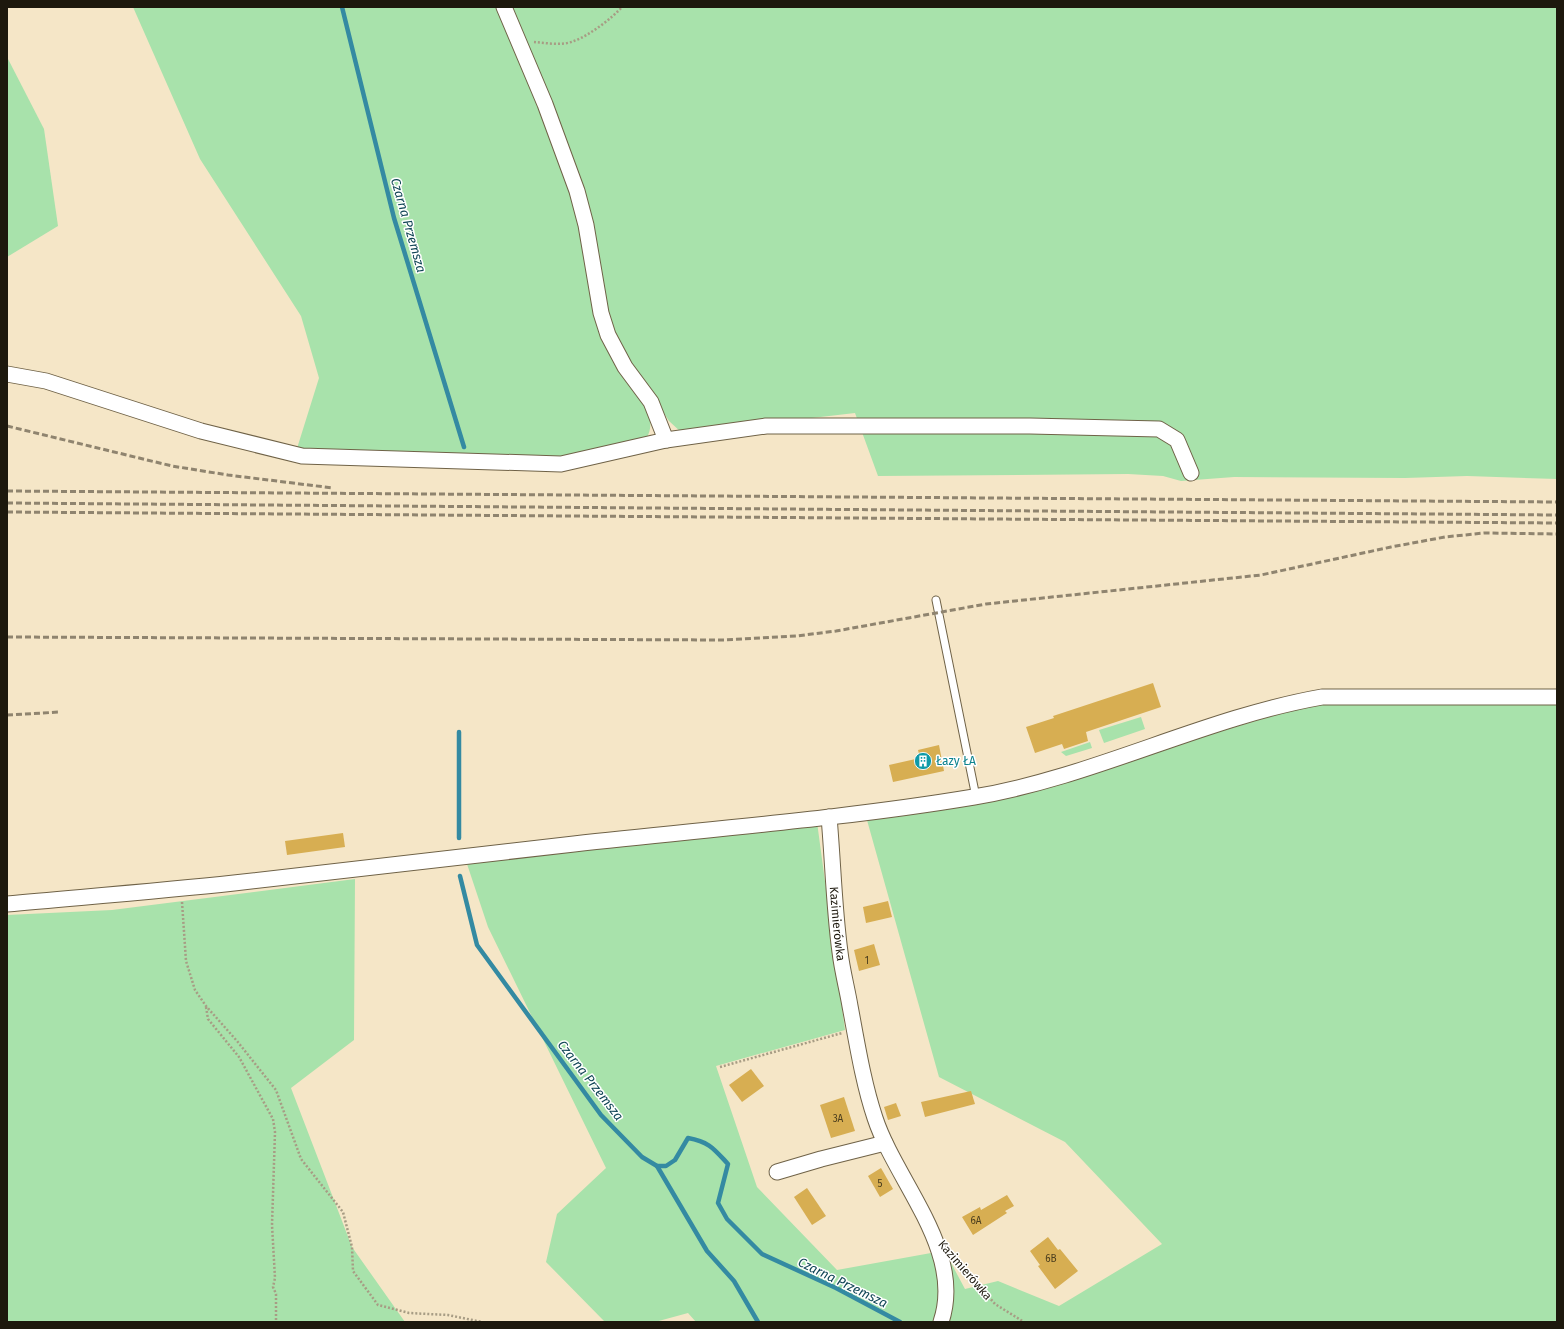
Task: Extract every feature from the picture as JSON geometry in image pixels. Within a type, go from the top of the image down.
[{"type":"street","points":[[504,7],[545,104],[577,191],[586,225],[601,313],[608,335],[625,367],[651,402],[666,440]]},
{"type":"street","points":[[7,374],[46,381],[201,431],[302,456],[561,464],[666,440],[766,426],[1030,426],[1159,429],[1178,440],[1191,473]]},
{"type":"street","points":[[7,904],[235,883],[570,844],[829,817],[976,797],[1048,780],[1287,703],[1322,697],[1557,697]]},
{"type":"street","name":"Kazimierówka","points":[[829,817],[840,953],[854,1029],[875,1118],[885,1143],[929,1227],[944,1266],[946,1289],[944,1316],[941,1322]]},
{"type":"street","points":[[777,1172],[885,1143]]},
{"type":"lane","points":[[936,600],[976,797]]},
{"type":"path","points":[[518,40],[560,44],[574,41],[610,20],[622,7]]},
{"type":"path","points":[[182,888],[182,913],[186,962],[195,990],[206,1006],[237,1041],[276,1090],[301,1159],[343,1212],[352,1247],[353,1271],[378,1305],[410,1313],[448,1315],[482,1322]]},
{"type":"path","points":[[206,1006],[208,1019],[239,1057],[273,1119],[275,1132],[272,1225],[275,1278],[273,1287],[276,1294],[276,1322]]},
{"type":"path","points":[[720,1067],[854,1029]]},
{"type":"path","name":"Kazimierówka","points":[[954,1257],[995,1304],[1024,1322]]},
{"type":"green space","points":[[133,7],[498,7],[572,191],[599,323],[648,409],[650,425],[646,439],[561,471],[294,458],[319,378],[301,316],[200,159]]},
{"type":"green space","points":[[511,7],[1557,7],[1557,479],[1467,476],[1405,478],[1234,477],[1181,481],[1163,476],[1128,474],[878,476],[855,413],[682,433],[669,421],[616,339]]},
{"type":"green space","points":[[7,57],[44,129],[58,226],[7,257]]},
{"type":"green space","points":[[1319,702],[1557,704],[1557,1322],[696,1322],[688,1313],[655,1322],[605,1322],[546,1262],[557,1214],[606,1168],[488,927],[467,864],[817,822],[845,1030],[716,1066],[757,1187],[837,1270],[931,1253],[950,1261],[965,1289],[998,1281],[1059,1306],[1162,1244],[1065,1142],[939,1077],[865,813],[974,805]]},
{"type":"green space","points":[[1141,717],[1145,729],[1104,743],[1099,730]]},
{"type":"green space","points":[[1090,742],[1092,748],[1066,756],[1061,752]]},
{"type":"green space","points":[[355,879],[354,1040],[291,1088],[352,1247],[405,1322],[7,1322],[7,915],[112,910]]},
{"type":"building","points":[[1153,683],[1161,707],[1086,732],[1088,741],[1064,749],[1062,744],[1035,753],[1026,727],[1054,718],[1053,716]]},
{"type":"building","name":"Łazy ŁA","points":[[939,745],[944,771],[893,782],[889,765],[920,758],[918,750]]},
{"type":"building","points":[[343,833],[345,847],[287,855],[285,841]]},
{"type":"building","points":[[888,901],[892,917],[866,923],[863,907]]},
{"type":"building","points":[[874,944],[880,965],[859,971],[854,950]]},
{"type":"building","points":[[751,1069],[764,1086],[742,1102],[729,1085]]},
{"type":"building","points":[[971,1091],[975,1104],[925,1117],[921,1102]]},
{"type":"building","points":[[844,1097],[855,1131],[831,1138],[820,1105]]},
{"type":"building","points":[[896,1103],[901,1116],[888,1120],[884,1107]]},
{"type":"building","points":[[881,1168],[893,1189],[880,1197],[868,1176]]},
{"type":"building","points":[[807,1188],[826,1216],[812,1225],[794,1197]]},
{"type":"building","points":[[1007,1195],[1014,1206],[1005,1211],[1007,1213],[973,1235],[962,1217],[980,1207],[981,1210]]},
{"type":"building","points":[[1048,1237],[1078,1271],[1055,1289],[1038,1266],[1040,1265],[1030,1251]]},
{"type":"waterway","name":"Czarna Przemsza","points":[[342,7],[394,218],[464,447]]},
{"type":"waterway","name":"Czarna Przemsza","points":[[459,732],[459,838]]},
{"type":"waterway","name":"Czarna Przemsza","points":[[460,876],[477,945],[601,1115],[642,1157],[657,1166],[666,1166],[675,1160],[688,1138],[707,1144],[728,1164],[718,1203],[727,1219],[762,1254],[836,1288],[900,1322]]},
{"type":"waterway","points":[[657,1166],[707,1251],[734,1281],[758,1322]]},
{"type":"railway","points":[[7,426],[172,466],[228,475],[333,488]]},
{"type":"railway","points":[[7,491],[1557,502]]},
{"type":"railway","points":[[7,503],[1557,515]]},
{"type":"railway","points":[[7,512],[1557,523]]},
{"type":"railway","points":[[7,637],[724,640],[796,636],[836,631],[986,604],[1261,575],[1445,537],[1484,533],[1557,534]]},
{"type":"railway","points":[[7,715],[60,712]]},
{"type":"place","name":"Łazy ŁA","points":[[923,761]]}]
